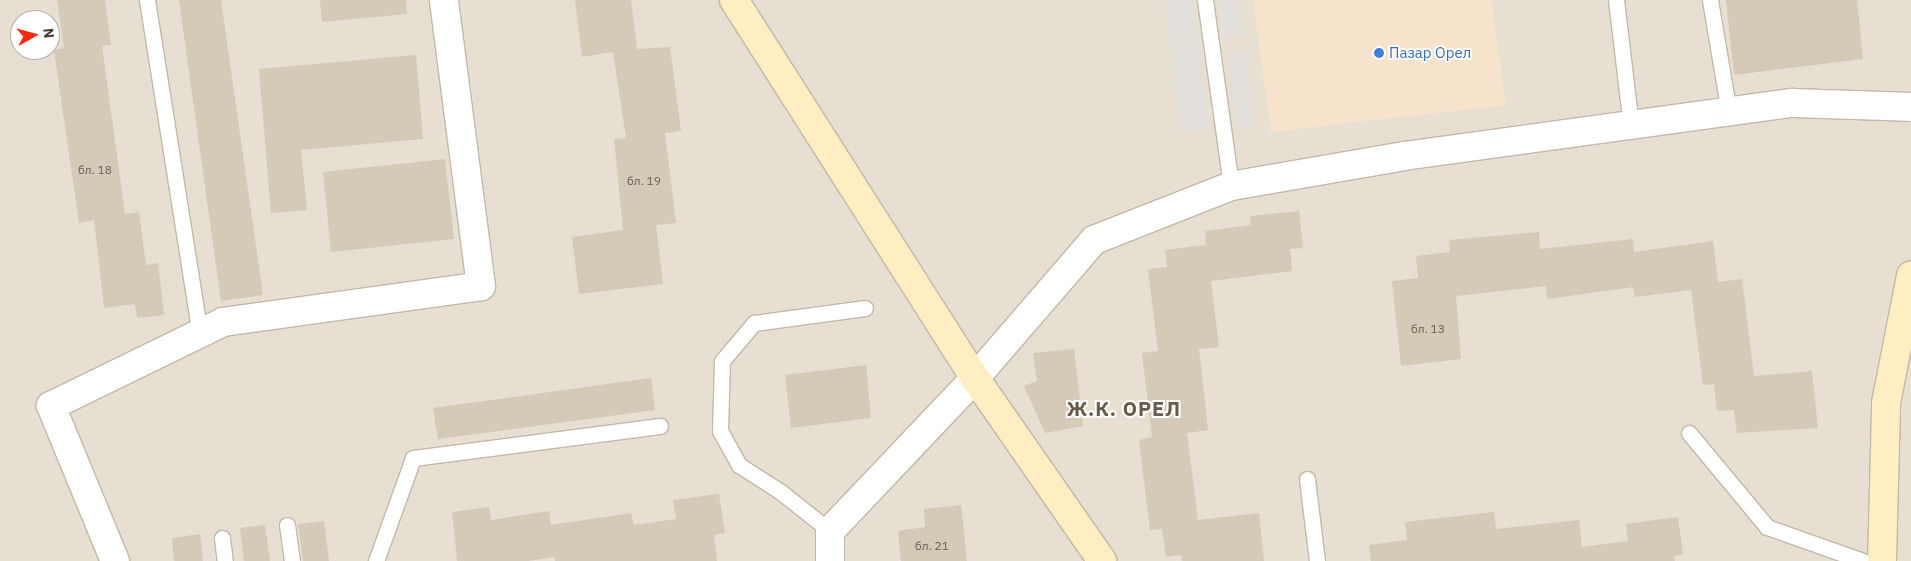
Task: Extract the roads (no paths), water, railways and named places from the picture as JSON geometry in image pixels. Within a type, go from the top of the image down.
[{"type":"street","points":[[116,561],[51,406],[223,322],[481,286],[444,0]]},
{"type":"street","points":[[734,0],[975,378],[1102,561]]},
{"type":"street","points":[[830,561],[830,531],[975,378],[1094,240],[1231,186],[1404,156],[1793,103],[1911,107]]},
{"type":"street","points":[[1882,561],[1886,403],[1911,275]]},
{"type":"lane","points":[[147,0],[200,333]]},
{"type":"lane","points":[[1205,0],[1231,186]]},
{"type":"lane","points":[[1616,0],[1631,126]]},
{"type":"lane","points":[[1710,0],[1730,112]]},
{"type":"lane","points":[[830,531],[781,492],[739,465],[720,431],[722,361],[754,323],[865,308]]},
{"type":"lane","points":[[376,561],[413,458],[660,426]]},
{"type":"lane","points":[[1689,434],[1767,527],[1863,561]]},
{"type":"lane","points":[[1307,479],[1317,561]]},
{"type":"lane","points":[[288,525],[292,561]]},
{"type":"lane","points":[[222,538],[225,561]]},
{"type":"place","name":"Пазар Орел","points":[[1379,53]]},
{"type":"district","name":"Ж.К. ОРЕЛ","points":[[1124,408]]}]
